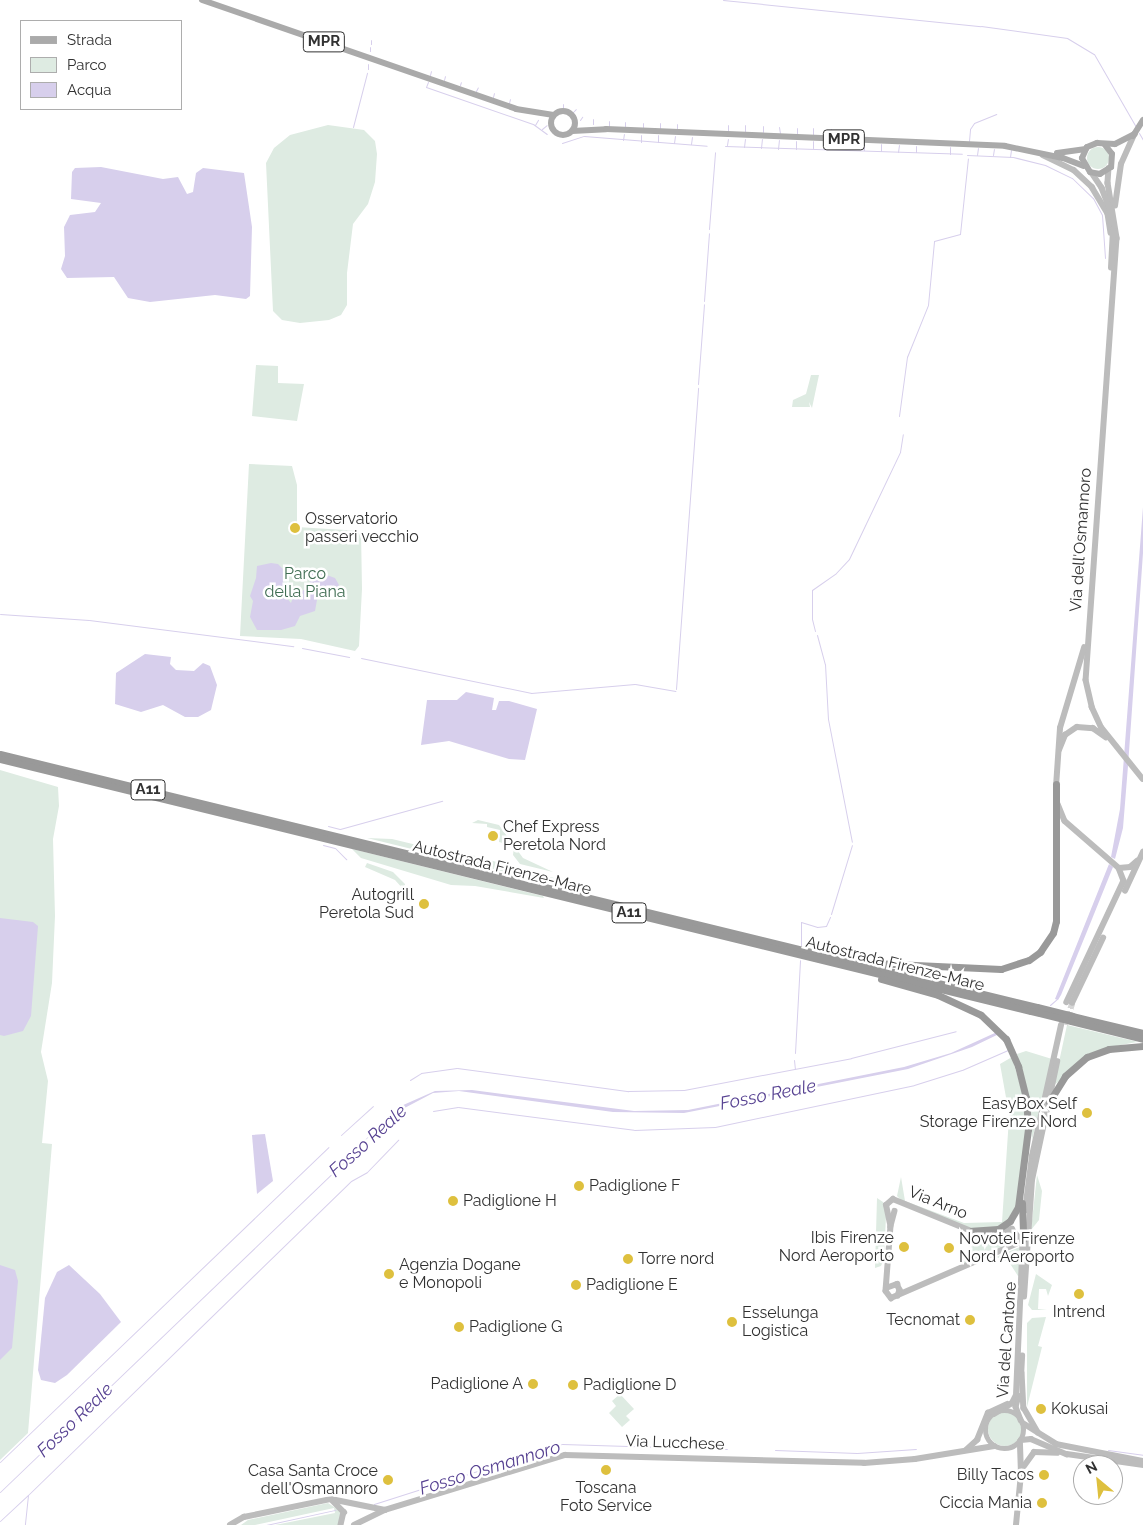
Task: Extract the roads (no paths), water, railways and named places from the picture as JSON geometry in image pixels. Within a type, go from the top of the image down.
[{"type":"highway","name":"Autostrada Firenze-Mare","points":[[0,754],[795,951]]},
{"type":"highway","name":"Autostrada Firenze-Mare","points":[[0,760],[1034,1009],[1067,1022],[1143,1038]]},
{"type":"highway","points":[[795,951],[874,963],[954,968],[1001,969],[1029,960],[1048,943],[1056,921],[1056,784]]},
{"type":"highway","points":[[795,951],[938,995],[974,1011],[996,1027],[1014,1056],[1028,1112],[1022,1190],[1024,1240]]},
{"type":"highway","name":"Autostrada Firenze-Mare","points":[[1067,1022],[1143,1033]]},
{"type":"highway","points":[[1049,1102],[1065,1076],[1087,1057],[1116,1047],[1143,1046]]},
{"type":"highway","points":[[972,1232],[988,1232],[1004,1226],[1017,1210],[1022,1190]]},
{"type":"main road","name":"MPR","points":[[202,0],[530,113],[554,115]]},
{"type":"main road","points":[[530,113],[551,126],[561,136],[572,131],[574,119],[565,112],[554,115],[551,126]]},
{"type":"main road","name":"MPR","points":[[574,119],[598,129]]},
{"type":"main road","name":"Via dell'Osmannoro","points":[[1141,123],[1135,134],[1118,150],[1109,168],[1108,186],[1115,213],[1117,238],[1087,636],[1088,692],[1094,712],[1110,740],[1143,779]]},
{"type":"main road","name":"MPR","points":[[572,131],[598,129],[964,144],[1068,153],[1086,149]]},
{"type":"main road","points":[[1084,166],[1082,158],[1086,149],[1094,143],[1105,145],[1121,142],[1135,134]]},
{"type":"main road","points":[[1115,213],[1119,171],[1135,134]]},
{"type":"main road","points":[[1105,145],[1113,159]]},
{"type":"main road","name":"MPR","points":[[1036,151],[1084,166]]},
{"type":"main road","name":"MPR","points":[[1036,151],[1084,177],[1098,194],[1108,214],[1112,248]]},
{"type":"main road","name":"Via dell'Osmannoro","points":[[1084,166],[1092,173],[1102,188],[1112,213],[1108,357]]},
{"type":"main road","points":[[1092,173],[1100,174],[1109,168]]},
{"type":"main road","name":"Via dell'Osmannoro","points":[[1087,636],[1060,728],[1056,762],[1056,784],[1062,816],[1119,868]]},
{"type":"main road","points":[[1056,762],[1062,741],[1077,727],[1093,728],[1110,740]]},
{"type":"main road","points":[[1143,851],[1070,1003],[1123,888],[1119,868],[1132,866],[1143,851]]},
{"type":"main road","name":"Via del Cantone","points":[[1022,1422],[1016,1407],[1022,1367],[1026,1248],[1024,1240],[1032,1180],[1067,1022]]},
{"type":"main road","name":"Via del Cantone","points":[[994,1414],[1014,1401],[1017,1388],[1024,1240],[1032,1156],[1067,1022]]},
{"type":"main road","name":"Via Arno","points":[[887,1210],[888,1200],[898,1202],[972,1232],[986,1236],[1012,1229],[1024,1240]]},
{"type":"main road","points":[[898,1202],[891,1226],[886,1288],[889,1297],[898,1296],[918,1284],[1024,1240]]},
{"type":"main road","points":[[891,1226],[887,1210],[895,1211]]},
{"type":"main road","points":[[888,1262],[900,1290],[898,1296]]},
{"type":"main road","points":[[886,1288],[896,1284]]},
{"type":"main road","points":[[1022,1367],[1024,1408],[1043,1438]]},
{"type":"main road","points":[[965,1450],[978,1440],[988,1413],[1012,1400],[1017,1388]]},
{"type":"main road","points":[[994,1446],[986,1437],[986,1424],[994,1414],[1009,1411],[1043,1438],[1076,1450],[1143,1461]]},
{"type":"main road","points":[[1016,1525],[1021,1474],[1022,1422]]},
{"type":"main road","points":[[972,1450],[986,1437]]},
{"type":"main road","points":[[1019,1489],[1019,1454],[1010,1448],[1021,1441],[1032,1439],[1066,1454]]},
{"type":"main road","name":"Via Lucchese","points":[[354,1525],[385,1510],[565,1455],[864,1462],[994,1446],[1010,1448]]},
{"type":"main road","points":[[1021,1474],[1025,1461],[1034,1452],[1066,1454],[1143,1465]]},
{"type":"main road","name":"Via Lucchese","points":[[230,1525],[255,1515],[334,1499],[385,1510]]},
{"type":"main road","points":[[325,1501],[334,1502],[343,1509],[342,1525]]},
{"type":"main road","points":[[238,1525],[255,1515]]},
{"type":"water","points":[[101,167],[163,179],[178,177],[187,194],[193,192],[196,173],[203,168],[244,173],[252,227],[250,296],[246,299],[215,295],[150,302],[128,298],[114,277],[67,278],[61,269],[65,256],[64,227],[70,215],[95,212],[101,203],[71,199],[72,172],[75,168]]},
{"type":"water","points":[[1143,507],[1143,553],[1128,766],[1123,828],[1115,859],[1111,857],[1120,809]]},
{"type":"water","points":[[271,563],[278,564],[288,574],[283,579],[286,597],[291,603],[293,597],[310,586],[310,569],[335,578],[339,585],[332,592],[319,589],[315,611],[300,616],[295,626],[281,630],[257,630],[250,617],[253,601],[250,596],[256,578],[257,566]]},
{"type":"water","points":[[145,654],[171,657],[170,664],[176,670],[194,671],[203,663],[210,666],[217,685],[211,710],[198,717],[185,717],[163,705],[141,712],[115,704],[116,673]]},
{"type":"water","points":[[466,692],[494,698],[492,710],[496,710],[499,701],[509,701],[537,709],[525,760],[509,759],[449,741],[421,745],[427,700],[457,700]]},
{"type":"water","points":[[1109,864],[1113,867],[1061,995],[1058,1000],[1055,999]]},
{"type":"water","points":[[0,918],[33,922],[38,926],[31,1016],[23,1031],[4,1036],[0,1035]]},
{"type":"water","points":[[997,1032],[999,1034],[972,1047],[908,1069],[684,1113],[613,1112],[459,1091],[433,1093],[397,1112],[350,1154],[401,1106],[435,1091],[472,1090],[634,1111],[688,1110],[904,1067],[951,1053]]},
{"type":"water","points":[[265,1134],[273,1181],[257,1194],[252,1135]]},
{"type":"water","points":[[0,1265],[15,1270],[18,1281],[12,1348],[0,1360]]},
{"type":"water","points":[[69,1265],[100,1294],[121,1322],[67,1375],[55,1383],[41,1380],[38,1370],[45,1298],[57,1272]]},
{"type":"waterway","points":[[723,0],[981,26],[1067,38],[1094,54],[1136,127]]},
{"type":"waterway","points":[[368,64],[368,69]]},
{"type":"waterway","points":[[430,75],[431,71]]},
{"type":"waterway","points":[[353,127],[367,73]]},
{"type":"waterway","points":[[444,80],[445,76]]},
{"type":"waterway","points":[[428,82],[426,87],[533,124],[547,134]]},
{"type":"waterway","points":[[476,91],[478,87]]},
{"type":"waterway","points":[[493,97],[494,93]]},
{"type":"waterway","points":[[509,103],[510,99]]},
{"type":"waterway","points":[[573,112],[576,109]]},
{"type":"waterway","points":[[969,141],[970,129],[974,123],[996,114]]},
{"type":"waterway","points":[[593,119],[593,124]]},
{"type":"waterway","points":[[535,125],[538,120]]},
{"type":"waterway","points":[[609,121],[609,126]]},
{"type":"waterway","points":[[660,123],[660,128]]},
{"type":"waterway","points":[[542,129],[547,125]]},
{"type":"waterway","points":[[728,125],[728,131]]},
{"type":"waterway","points":[[745,125],[745,131]]},
{"type":"waterway","points":[[763,126],[763,132]]},
{"type":"waterway","points":[[779,127],[780,133]]},
{"type":"waterway","points":[[797,128],[797,134]]},
{"type":"waterway","points":[[813,128],[813,134]]},
{"type":"waterway","points":[[831,129],[831,135]]},
{"type":"waterway","points":[[1139,133],[1143,140]]},
{"type":"waterway","points":[[623,140],[624,134]]},
{"type":"waterway","points":[[641,135],[641,142]]},
{"type":"waterway","points":[[658,135],[658,142]]},
{"type":"waterway","points":[[562,143],[584,136],[707,146]]},
{"type":"waterway","points":[[674,143],[675,136]]},
{"type":"waterway","points":[[691,144],[692,137]]},
{"type":"waterway","points":[[727,145],[728,139]]},
{"type":"waterway","points":[[744,147],[745,139]]},
{"type":"waterway","points":[[761,148],[762,139]]},
{"type":"waterway","points":[[778,149],[779,140]]},
{"type":"waterway","points":[[796,141],[796,149]]},
{"type":"waterway","points":[[813,141],[813,148]]},
{"type":"waterway","points":[[830,142],[830,149]]},
{"type":"waterway","points":[[847,143],[847,149]]},
{"type":"waterway","points":[[864,143],[864,150]]},
{"type":"waterway","points":[[881,144],[881,151]]},
{"type":"waterway","points":[[898,152],[899,145]]},
{"type":"waterway","points":[[725,146],[962,154]]},
{"type":"waterway","points":[[916,146],[916,152]]},
{"type":"waterway","points":[[950,147],[950,154]]},
{"type":"waterway","points":[[977,155],[978,148]]},
{"type":"waterway","points":[[993,155],[994,149]]},
{"type":"waterway","points":[[1010,157],[1011,150]]},
{"type":"waterway","points":[[709,229],[715,152]]},
{"type":"waterway","points":[[967,155],[1013,157],[1045,165],[1072,178],[1093,198],[1102,215],[1105,258]]},
{"type":"waterway","points":[[899,416],[907,357],[928,305],[934,241],[960,234],[968,158]]},
{"type":"waterway","points":[[704,301],[709,233]]},
{"type":"waterway","points":[[698,384],[704,304]]},
{"type":"waterway","points":[[676,689],[698,388]]},
{"type":"waterway","points":[[815,631],[812,619],[812,590],[836,573],[849,559],[900,452],[903,434]]},
{"type":"waterway","points":[[0,614],[89,620],[293,646]]},
{"type":"waterway","points":[[817,635],[825,664],[828,719],[852,842]]},
{"type":"waterway","points":[[302,648],[349,657]]},
{"type":"waterway","points":[[361,658],[531,693],[635,684],[675,691]]},
{"type":"waterway","points":[[328,826],[340,829],[442,801]]},
{"type":"waterway","points":[[323,845],[335,848],[346,859]]},
{"type":"waterway","points":[[831,914],[852,845]]},
{"type":"waterway","points":[[801,945],[801,922],[817,927],[826,926],[830,917]]},
{"type":"waterway","points":[[795,1053],[800,960]]},
{"type":"waterway","name":"Fosso Reale","points":[[1050,1005],[1057,999]]},
{"type":"waterway","points":[[410,1080],[421,1073],[457,1068],[628,1091],[684,1090],[851,1058],[956,1031]]},
{"type":"waterway","points":[[433,1111],[458,1107],[634,1130],[715,1127],[914,1085],[962,1070],[1008,1050]]},
{"type":"waterway","points":[[794,1060],[795,1069]]},
{"type":"waterway","points":[[341,1135],[373,1106]]},
{"type":"waterway","points":[[28,1495],[351,1181],[367,1172],[398,1140]]},
{"type":"waterway","points":[[0,1462],[329,1147]]},
{"type":"waterway","name":"Fosso Reale","points":[[0,1492],[352,1154]]},
{"type":"waterway","name":"Fosso Osmannoro","points":[[374,1504],[562,1444],[727,1449]]},
{"type":"waterway","name":"Fosso Osmannoro","points":[[775,1450],[857,1453],[916,1449]]},
{"type":"waterway","points":[[1108,1450],[1143,1455]]},
{"type":"waterway","points":[[0,1521],[28,1495],[25,1525]]},
{"type":"waterway","name":"Fosso Osmannoro","points":[[266,1525],[335,1510]]},
{"type":"tunnel","points":[[1065,1025],[1072,1003]]},
{"type":"place","name":"Osservatorio passeri vecchio","points":[[295,528]]},
{"type":"place","name":"Chef Express Peretola Nord","points":[[493,836]]},
{"type":"place","name":"Autogrill Peretola Sud","points":[[424,904]]},
{"type":"place","name":"EasyBox Self Storage Firenze Nord","points":[[1087,1113]]},
{"type":"place","name":"Padiglione F","points":[[579,1186]]},
{"type":"place","name":"Padiglione H","points":[[453,1201]]},
{"type":"place","name":"Ibis Firenze Nord Aeroporto","points":[[904,1247]]},
{"type":"place","name":"Novotel Firenze Nord Aeroporto","points":[[949,1248]]},
{"type":"place","name":"Torre nord","points":[[628,1259]]},
{"type":"place","name":"Agenzia Dogane e Monopoli","points":[[389,1274]]},
{"type":"place","name":"Padiglione E","points":[[576,1285]]},
{"type":"place","name":"Intrend","points":[[1079,1294]]},
{"type":"place","name":"Tecnomat","points":[[970,1320]]},
{"type":"place","name":"Esselunga Logistica","points":[[732,1322]]},
{"type":"place","name":"Padiglione G","points":[[459,1327]]},
{"type":"place","name":"Padiglione A","points":[[533,1384]]},
{"type":"place","name":"Padiglione D","points":[[573,1385]]},
{"type":"place","name":"Kokusai","points":[[1041,1409]]},
{"type":"place","name":"Toscana Foto Service","points":[[606,1470]]},
{"type":"place","name":"Billy Tacos","points":[[1044,1475]]},
{"type":"place","name":"Casa Santa Croce dell'Osmannoro","points":[[388,1480]]},
{"type":"place","name":"Ciccia Mania","points":[[1042,1503]]},
{"type":"park label","name":"Parco della Piana","points":[[305,583]]}]
